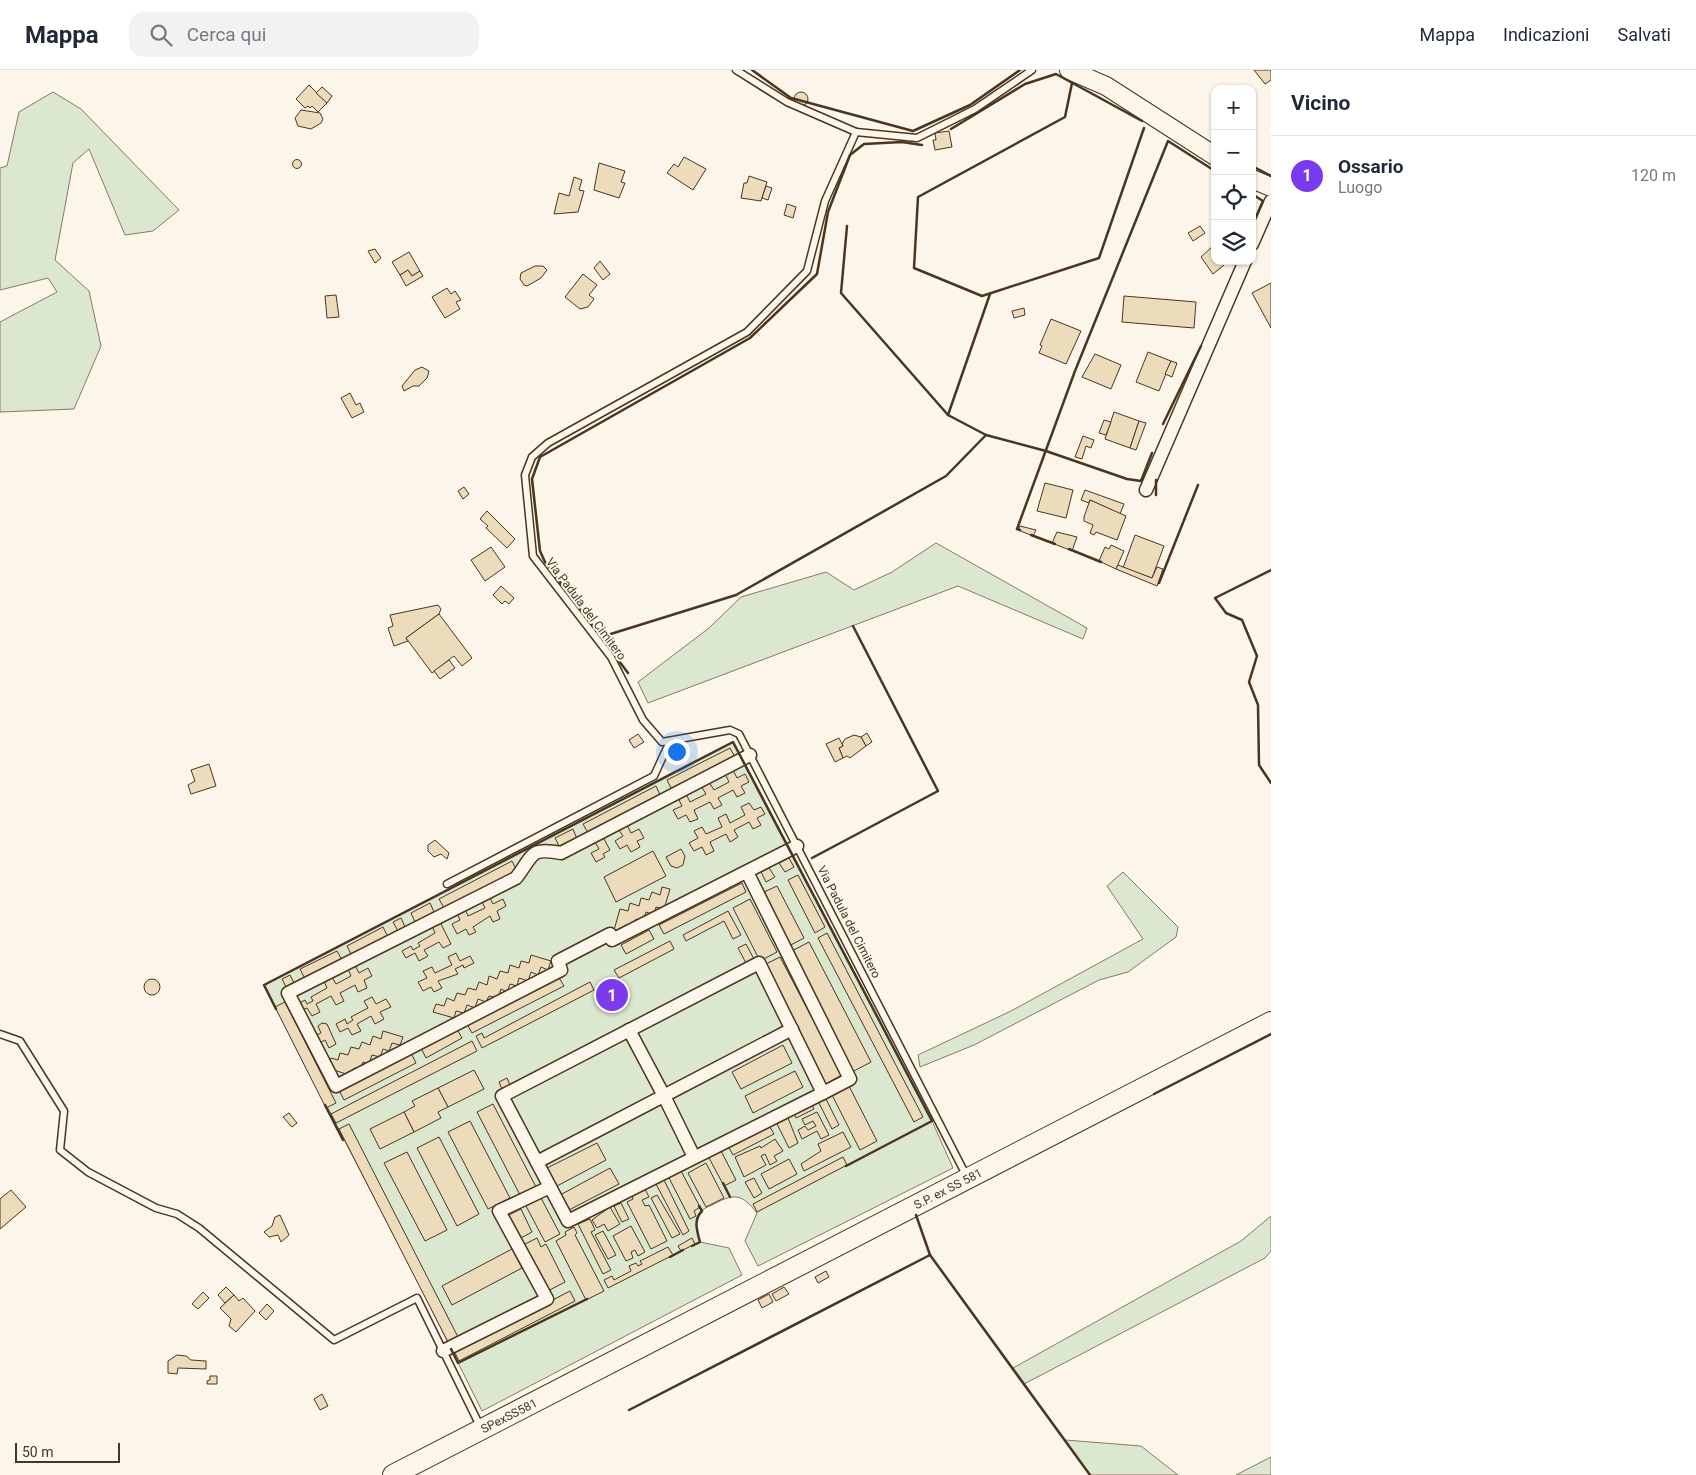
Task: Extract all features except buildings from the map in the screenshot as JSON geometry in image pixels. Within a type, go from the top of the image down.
[{"type":"main road","name":"S.P. ex SS 581","points":[[625,1356],[1271,1022]]},
{"type":"main road","name":"SPexSS581","points":[[393,1475],[625,1356]]},
{"type":"street","points":[[1069,70],[1106,86],[1211,153]]},
{"type":"street","points":[[1256,181],[1271,187]]},
{"type":"street","points":[[1256,235],[1271,201]]},
{"type":"street","points":[[1146,490],[1243,265]]},
{"type":"street","points":[[750,755],[561,853],[535,846],[516,878],[288,993],[336,1086],[561,970],[558,961],[601,938],[610,934],[612,940],[797,846]]},
{"type":"street","points":[[747,872],[850,1079],[823,1093],[694,1157],[568,1221],[502,1096],[759,963],[823,1093]]},
{"type":"street","points":[[537,1162],[665,1098],[792,1029]]},
{"type":"street","points":[[629,1030],[694,1157]]},
{"type":"street","points":[[443,1351],[547,1299],[499,1211],[550,1187]]},
{"type":"lane","points":[[736,70],[788,102],[856,132],[917,138],[975,109],[1032,70]]},
{"type":"lane","name":"Via Padula del Cimitero","points":[[856,132],[826,201],[807,271],[747,332],[548,443],[532,457],[525,475],[533,556],[611,658],[643,720],[662,742],[730,730],[739,734],[968,1179]]},
{"type":"lane","points":[[448,884],[535,846],[654,776],[670,741]]},
{"type":"lane","points":[[0,1034],[20,1041],[64,1111],[60,1150],[74,1162],[156,1208],[177,1214],[199,1228],[334,1340],[417,1298],[482,1430]]},
{"type":"green space","points":[[53,92],[81,109],[179,210],[153,231],[125,235],[89,149],[73,163],[55,260],[89,291],[101,346],[74,409],[0,412],[0,322],[57,292],[48,278],[0,290],[0,168],[7,166],[19,112]]},
{"type":"green space","points":[[936,543],[1087,628],[1083,639],[958,586],[648,703],[638,682],[709,628],[741,597],[826,572],[854,590],[892,572]]},
{"type":"green space","points":[[733,742],[932,1121],[953,1168],[758,1266],[745,1241],[757,1213],[752,1207],[742,1199],[733,1197],[721,1200],[707,1207],[699,1213],[696,1222],[700,1242],[729,1248],[742,1275],[482,1411],[416,1278],[264,985]]},
{"type":"green space","points":[[1123,872],[1178,927],[1176,937],[1128,972],[1099,980],[974,1045],[920,1067],[918,1055],[1011,1011],[1143,939],[1107,886]]},
{"type":"green space","points":[[1271,1216],[1271,1251],[1265,1258],[1024,1384],[1013,1368],[1241,1241]]},
{"type":"green space","points":[[1065,1440],[1141,1446],[1178,1475],[1090,1475]]},
{"type":"green space","points":[[1271,1457],[1271,1475],[1236,1475]]},
{"type":"wall","points":[[752,70],[791,98],[913,131],[970,105],[1020,70]]},
{"type":"wall","points":[[951,129],[1025,84],[1056,74],[1142,121]]},
{"type":"wall","points":[[1072,83],[1065,117],[918,197],[914,268],[982,296],[1099,258],[1144,128]]},
{"type":"wall","points":[[1020,530],[1017,529],[1075,371],[1168,141],[1211,168]]},
{"type":"wall","points":[[628,673],[545,562],[540,551],[532,479],[540,457],[750,338],[817,274],[828,212],[850,155],[864,144],[902,142],[922,145]]},
{"type":"wall","points":[[1256,168],[1271,176]]},
{"type":"wall","points":[[1256,197],[1263,201],[1256,217]]},
{"type":"wall","points":[[847,226],[841,293],[948,415],[986,435],[1046,451],[1127,479],[1141,481],[1152,453]]},
{"type":"wall","points":[[948,415],[990,294]]},
{"type":"wall","points":[[1163,424],[1201,346]]},
{"type":"wall","points":[[601,637],[736,595],[946,476],[986,435]]},
{"type":"wall","points":[[1156,480],[1156,495]]},
{"type":"wall","points":[[1159,583],[1198,485]]},
{"type":"wall","points":[[1031,535],[1055,544]]},
{"type":"wall","points":[[1069,549],[1101,562]]},
{"type":"wall","points":[[1271,570],[1215,598],[1226,613],[1242,620],[1257,656],[1249,682],[1258,705],[1259,765],[1271,783]]},
{"type":"wall","points":[[812,858],[938,791],[853,626]]},
{"type":"wall","points":[[276,1009],[264,985],[733,742],[932,1121],[846,1166]]},
{"type":"wall","points":[[1154,1094],[1271,1034]]},
{"type":"wall","points":[[325,1105],[343,1140]]},
{"type":"wall","points":[[723,1183],[730,1197]]},
{"type":"wall","points":[[692,1246],[700,1242],[696,1226],[697,1218],[702,1211],[699,1206]]},
{"type":"wall","points":[[629,1410],[930,1255],[916,1215]]},
{"type":"wall","points":[[670,1257],[683,1250]]},
{"type":"wall","points":[[930,1255],[1090,1475]]},
{"type":"wall","points":[[451,1349],[458,1363],[587,1299]]},
{"type":"place","name":"Ossario","points":[[612,995]]}]
